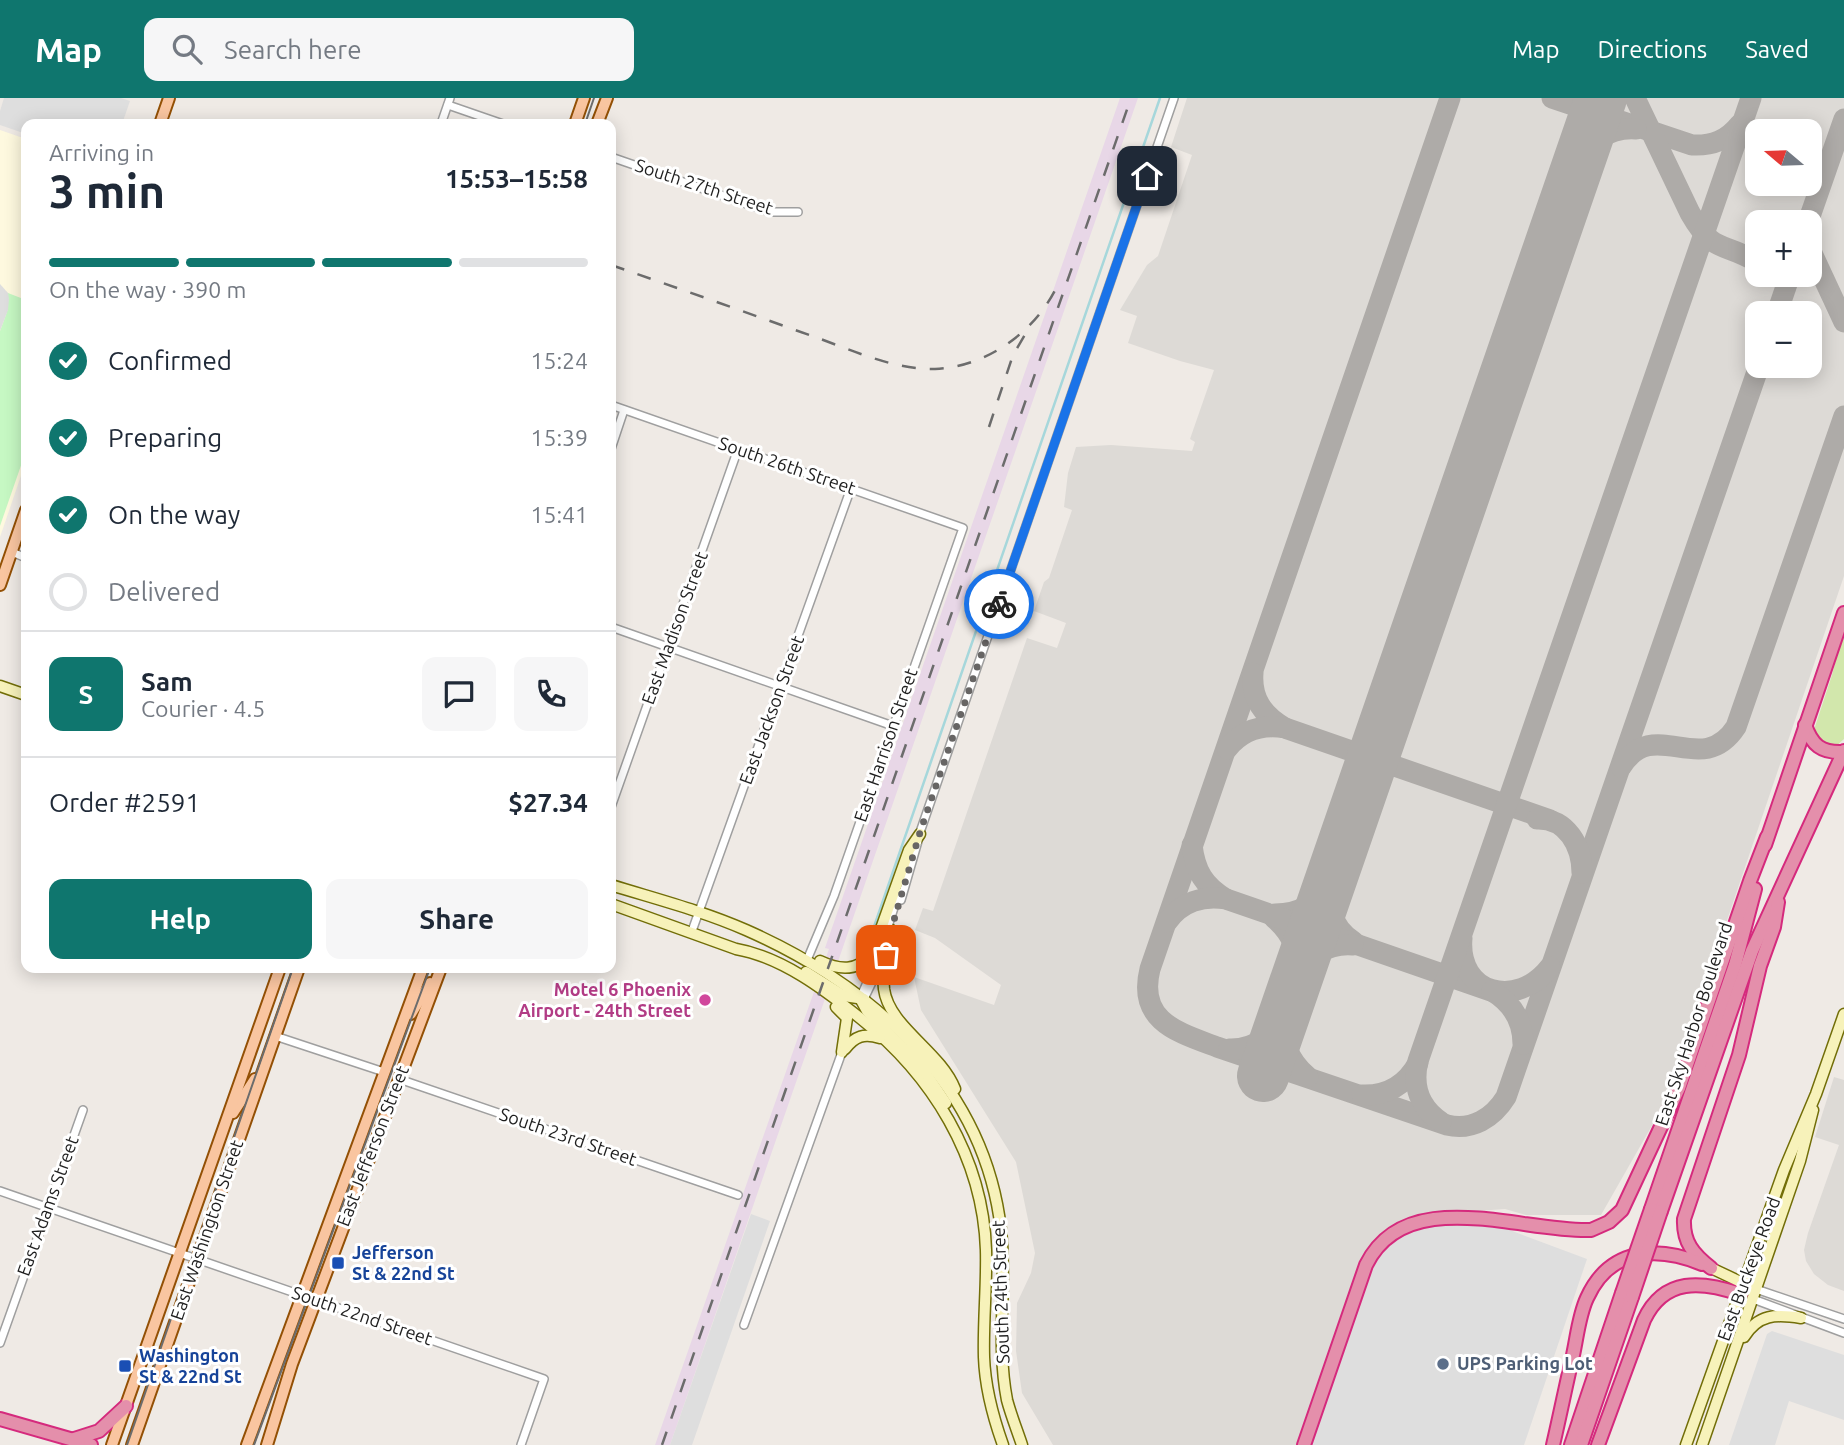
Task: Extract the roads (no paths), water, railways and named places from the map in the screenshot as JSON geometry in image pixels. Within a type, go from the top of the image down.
[{"type":"highway","name":"East Sky Harbor Boulevard","points":[[1571,1445],[1656,1210],[1735,965],[1768,836],[1844,613]]},
{"type":"highway","points":[[1805,725],[1816,746],[1828,752],[1844,752]]},
{"type":"highway","name":"East Sky Harbor Boulevard","points":[[1656,1210],[1752,951],[1844,752]]},
{"type":"highway","points":[[1304,1445],[1366,1265],[1375,1250],[1392,1234],[1420,1222],[1469,1218],[1591,1230],[1609,1222],[1622,1210],[1684,1075],[1768,836]]},
{"type":"highway","points":[[1711,1268],[1690,1248],[1685,1237],[1684,1219],[1739,1055],[1760,966],[1774,927],[1781,885]]},
{"type":"highway","points":[[1553,1445],[1585,1304],[1600,1278],[1624,1259],[1656,1252],[1674,1254],[1711,1268]]},
{"type":"highway","points":[[1598,1445],[1644,1320],[1655,1303],[1674,1289],[1695,1284],[1748,1292]]},
{"type":"highway","name":"East Sky Harbor Boulevard","points":[[1581,1445],[1627,1295]]},
{"type":"highway","points":[[74,1439],[99,1431],[126,1406]]},
{"type":"highway","points":[[0,1419],[91,1445]]},
{"type":"main road","points":[[162,119],[169,98]]},
{"type":"main road","points":[[577,119],[584,98]]},
{"type":"main road","points":[[599,119],[607,98]]},
{"type":"main road","points":[[0,585],[21,525]]},
{"type":"main road","points":[[0,686],[21,693]]},
{"type":"main road","points":[[616,887],[733,925],[837,969],[857,966],[868,959],[879,940],[909,850],[920,834]]},
{"type":"main road","name":"South 24th Street","points":[[616,906],[763,957],[828,994],[884,1040],[919,1076],[950,1120],[974,1178],[982,1213],[986,1247],[985,1366],[994,1417],[1003,1445]]},
{"type":"main road","points":[[891,930],[884,978],[888,1004],[893,1015],[949,1076],[961,1106]]},
{"type":"main road","points":[[736,948],[795,980],[845,1014],[847,1024],[842,1052]]},
{"type":"main road","points":[[763,957],[772,957],[801,970],[844,996],[862,998],[867,1011],[910,1053],[936,1086],[945,1100],[950,1120]]},
{"type":"main road","name":"South 24th Street","points":[[808,958],[862,998],[922,1054],[961,1106],[981,1149],[996,1197],[1001,1231],[1004,1378],[1008,1401],[1022,1445]]},
{"type":"main road","name":"East Washington Street","points":[[112,1445],[278,973]]},
{"type":"main road","name":"East Washington Street","points":[[132,1445],[297,973]]},
{"type":"main road","name":"East Jefferson Street","points":[[247,1445],[421,973]]},
{"type":"main road","name":"East Jefferson Street","points":[[397,1037],[437,973]]},
{"type":"main road","name":"East Jefferson Street","points":[[267,1445],[316,1300],[438,973]]},
{"type":"main road","name":"East Buckeye Road","points":[[1702,1445],[1733,1356],[1748,1292],[1784,1170],[1816,1094],[1844,1014]]},
{"type":"main road","points":[[842,1052],[852,1040],[862,1035],[884,1040]]},
{"type":"main road","name":"East Washington Street","points":[[224,1126],[268,1055]]},
{"type":"main road","points":[[1711,1268],[1748,1292]]},
{"type":"main road","name":"East Buckeye Road","points":[[1686,1445],[1748,1292]]},
{"type":"main road","points":[[1733,1356],[1749,1329],[1760,1320],[1779,1315],[1801,1318]]},
{"type":"street","points":[[862,998],[1174,98]]},
{"type":"street","points":[[443,119],[449,102],[491,119]]},
{"type":"street","name":"South 27th Street","points":[[616,159],[770,212],[798,212]]},
{"type":"street","name":"South 26th Street","points":[[616,407],[963,528]]},
{"type":"street","points":[[616,434],[624,410]]},
{"type":"street","name":"East Madison Street","points":[[616,793],[738,449]]},
{"type":"street","name":"East Jackson Street","points":[[692,932],[851,488]]},
{"type":"street","name":"East Harrison Street","points":[[808,958],[834,896],[963,528]]},
{"type":"street","points":[[12,552],[21,556]]},
{"type":"street","points":[[616,629],[892,726]]},
{"type":"street","points":[[862,998],[872,984],[920,834]]},
{"type":"street","points":[[275,1036],[384,1072]]},
{"type":"street","points":[[744,1325],[842,1052]]},
{"type":"street","name":"South 23rd Street","points":[[399,1079],[738,1195]]},
{"type":"street","name":"East Adams Street","points":[[0,1343],[83,1110]]},
{"type":"street","name":"South 22nd Street","points":[[0,1191],[544,1379],[521,1445]]},
{"type":"street","points":[[1748,1292],[1801,1318],[1844,1333]]},
{"type":"street","points":[[1748,1292],[1844,1319]]},
{"type":"waterway","points":[[867,947],[1160,98]]},
{"type":"tram line","points":[[587,119],[594,98]]},
{"type":"tram line","points":[[127,1445],[291,973]]},
{"type":"tram line","points":[[254,1445],[428,973]]},
{"type":"railway","points":[[662,1445],[1131,98]]},
{"type":"railway","points":[[616,267],[872,358],[903,366],[935,369],[974,361],[1009,343],[1038,316],[1059,282]]},
{"type":"railway","points":[[989,427],[1013,355],[1026,333]]},
{"type":"place","name":"Motel 6 Phoenix Airport - 24th Street","points":[[705,1000]]},
{"type":"place","name":"Jefferson St & 22nd St","points":[[338,1263]]},
{"type":"place","name":"UPS Parking Lot","points":[[1443,1364]]},
{"type":"place","name":"Washington St & 22nd St","points":[[125,1366]]}]
